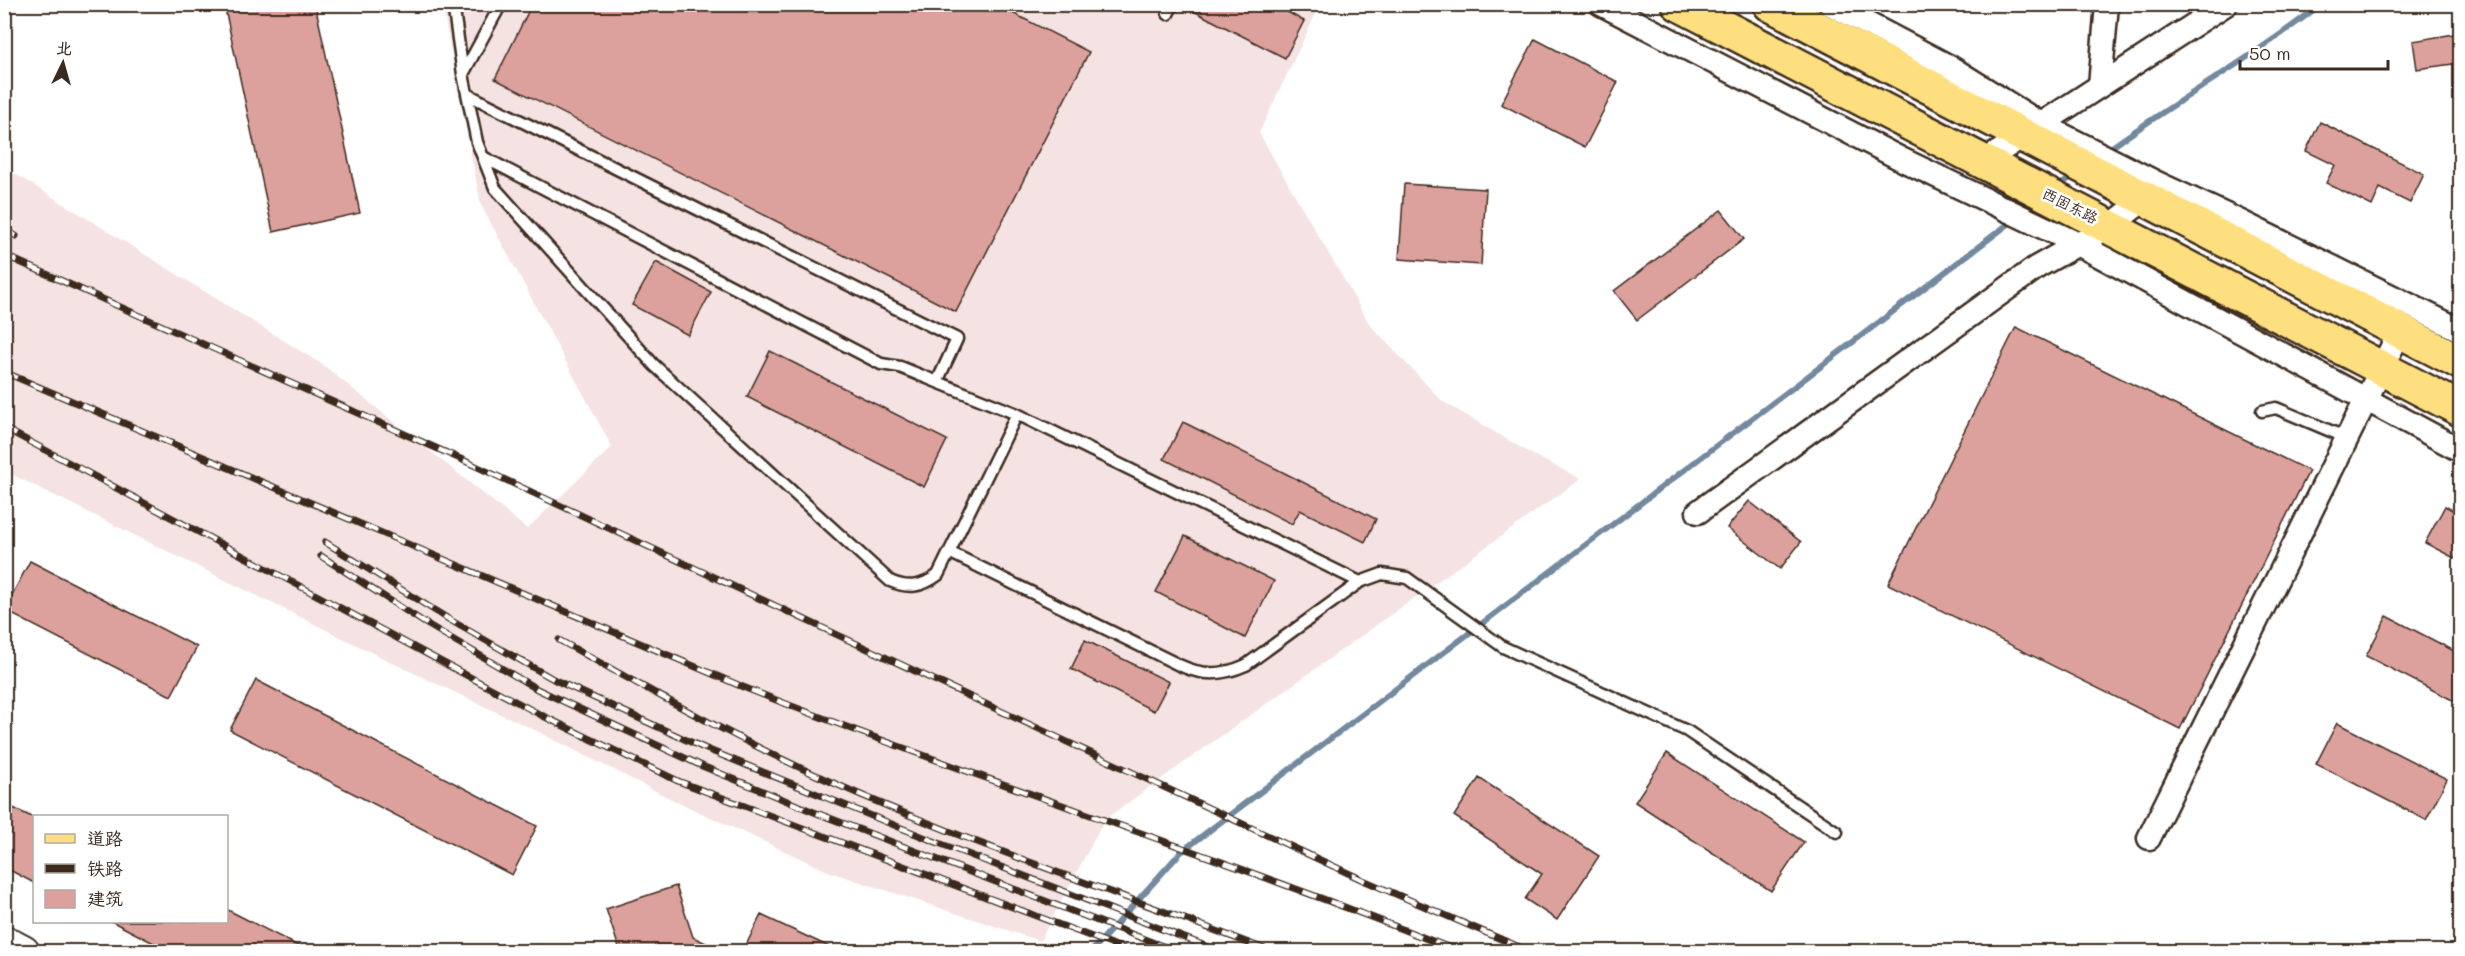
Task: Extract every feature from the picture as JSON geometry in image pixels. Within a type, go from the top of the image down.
[{"type":"main road","name":"西固东路","points":[[1679,4],[1996,168],[2086,231],[2382,368],[2460,409]]},
{"type":"main road","points":[[1770,4],[2041,135],[2460,362]]},
{"type":"street","points":[[1601,4],[1903,160],[1983,198],[2086,231],[2365,401],[2460,450]]},
{"type":"street","points":[[1830,4],[1950,67],[2041,135]]},
{"type":"street","points":[[2100,86],[2108,4]]},
{"type":"street","points":[[1996,168],[2041,135],[2100,86],[2226,4]]},
{"type":"street","points":[[1698,512],[2086,231],[2137,187],[2244,223],[2460,330]]},
{"type":"street","points":[[2149,838],[2400,331]]},
{"type":"street","points":[[4,942],[23,951]]},
{"type":"lane","points":[[453,4],[463,74],[477,142],[495,188],[654,365],[890,581],[902,586],[915,587],[928,583],[938,575],[1017,414]]},
{"type":"lane","points":[[463,74],[501,4]]},
{"type":"lane","points":[[467,94],[957,339],[937,382]]},
{"type":"lane","points":[[483,157],[881,364],[900,367],[1017,414],[1359,582]]},
{"type":"lane","points":[[2262,411],[2276,408],[2283,410],[2347,438]]},
{"type":"lane","points":[[949,552],[1179,666],[1212,675],[1230,672],[1246,665],[1359,582],[1382,574],[1407,578],[1503,647],[1687,731],[1837,832]]},
{"type":"shaded area","points":[[442,5],[1320,5],[1259,133],[1370,325],[1442,401],[1535,456],[1581,479],[1105,819],[1040,941],[830,872],[671,799],[5,471],[4,167],[323,365],[527,529],[612,447],[481,205]]},
{"type":"building","points":[[224,4],[315,4],[360,213],[273,232]]},
{"type":"building","points":[[532,4],[995,4],[1089,52],[956,312],[495,79]]},
{"type":"building","points":[[1180,4],[1273,4],[1304,21],[1285,58]]},
{"type":"building","points":[[2460,33],[2460,63],[2417,69],[2413,41]]},
{"type":"building","points":[[1535,39],[1618,82],[1585,147],[1501,104]]},
{"type":"building","points":[[2320,122],[2424,174],[2410,203],[2380,188],[2372,206],[2326,183],[2335,165],[2306,151]]},
{"type":"building","points":[[1404,184],[1486,189],[1481,265],[1399,259]]},
{"type":"building","points":[[1721,210],[1744,239],[1637,320],[1614,291]]},
{"type":"building","points":[[656,262],[711,292],[688,335],[632,305]]},
{"type":"building","points":[[2016,327],[2309,471],[2180,729],[1888,584]]},
{"type":"building","points":[[770,351],[947,440],[924,487],[747,397]]},
{"type":"building","points":[[1183,422],[1376,519],[1365,542],[1300,510],[1292,524],[1164,459]]},
{"type":"building","points":[[1749,501],[1801,542],[1780,569],[1727,528]]},
{"type":"building","points":[[2445,506],[2460,514],[2460,561],[2425,543]]},
{"type":"building","points":[[1185,536],[1274,581],[1245,638],[1156,592]]},
{"type":"building","points":[[30,561],[197,647],[171,696],[4,610]]},
{"type":"building","points":[[2387,616],[2460,654],[2460,704],[2366,656]]},
{"type":"building","points":[[1085,640],[1169,682],[1154,711],[1071,669]]},
{"type":"building","points":[[256,680],[537,826],[512,875],[230,730]]},
{"type":"building","points":[[2337,723],[2447,779],[2426,820],[2316,764]]},
{"type":"building","points":[[1667,753],[1804,842],[1771,891],[1635,802]]},
{"type":"building","points":[[1479,778],[1599,856],[1557,920],[1525,899],[1542,874],[1454,816]]},
{"type":"building","points":[[11,807],[33,818],[33,882],[4,867],[4,820]]},
{"type":"building","points":[[676,886],[693,937],[723,951],[620,951],[606,909]]},
{"type":"building","points":[[228,910],[308,951],[169,951],[115,923],[228,923]]},
{"type":"building","points":[[761,915],[838,951],[743,951]]},
{"type":"waterway","points":[[2105,152],[2268,43],[2321,4]]},
{"type":"waterway","points":[[2057,188],[2075,174]]},
{"type":"waterway","points":[[1091,952],[1181,852],[2015,219]]},
{"type":"railway","points":[[4,229],[16,236]]},
{"type":"railway","points":[[4,255],[465,461],[1363,880],[1531,952]]},
{"type":"railway","points":[[4,372],[743,687],[922,755],[1282,884],[1460,952]]},
{"type":"railway","points":[[4,428],[541,715],[678,781],[1132,952]]},
{"type":"railway","points":[[325,542],[450,620],[555,680],[704,748],[931,840],[1221,952]]},
{"type":"railway","points":[[321,556],[425,623],[537,689],[702,766],[814,812],[1178,952]]},
{"type":"railway","points":[[559,640],[736,736],[845,788],[1004,852],[1272,952]]}]
